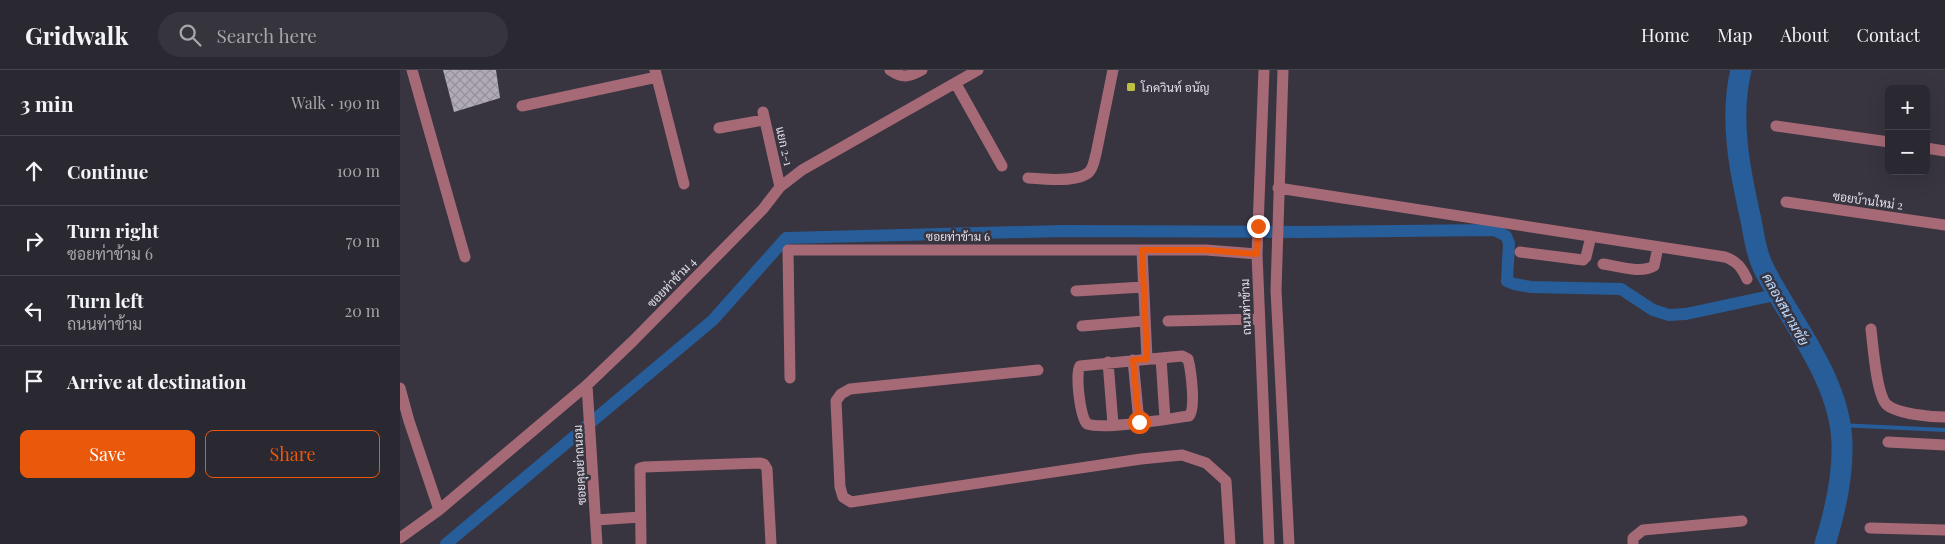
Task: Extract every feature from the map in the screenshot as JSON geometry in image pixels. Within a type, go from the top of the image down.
[{"type":"street","points":[[412,70],[465,257]]},
{"type":"street","points":[[890,70],[896,75],[906,77],[922,70]]},
{"type":"street","name":"ซอยท่าข้าม 4","points":[[400,538],[439,510],[587,385],[763,209],[780,188],[802,170],[978,70]]},
{"type":"street","points":[[1028,178],[1063,179],[1084,176],[1093,167],[1113,70]]},
{"type":"street","name":"ถนนท่าข้าม","points":[[1264,70],[1257,249],[1258,319],[1269,544]]},
{"type":"street","points":[[1283,70],[1276,290],[1289,544]]},
{"type":"street","points":[[522,106],[656,74],[684,184]]},
{"type":"street","points":[[956,84],[1002,166]]},
{"type":"street","name":"แยก 2-1","points":[[719,128],[764,116],[780,188]]},
{"type":"street","points":[[1776,126],[1885,141]]},
{"type":"street","points":[[1930,149],[1945,151]]},
{"type":"street","points":[[1278,188],[1734,260],[1743,270],[1747,279]]},
{"type":"street","name":"ซอยบ้านใหม่ 2","points":[[1786,202],[1945,225]]},
{"type":"street","points":[[1520,252],[1583,260],[1586,257],[1590,236]]},
{"type":"street","points":[[1603,264],[1648,269],[1654,266],[1658,247]]},
{"type":"street","name":"ซอยท่าข้าม 6","points":[[790,378],[788,250],[1257,249]]},
{"type":"street","points":[[1142,250],[1147,359]]},
{"type":"street","points":[[1076,291],[1143,287]]},
{"type":"street","points":[[1168,321],[1258,319]]},
{"type":"street","points":[[1082,326],[1144,321]]},
{"type":"street","points":[[1871,329],[1878,383],[1882,398],[1894,409],[1945,418]]},
{"type":"street","points":[[1182,356],[1188,359],[1193,406],[1192,414],[1189,416],[1113,424],[1091,425],[1084,421],[1078,373],[1080,366],[1147,359],[1182,356]]},
{"type":"street","points":[[1161,358],[1165,419]]},
{"type":"street","points":[[1133,360],[1139,422]]},
{"type":"street","points":[[1108,362],[1113,424]]},
{"type":"street","points":[[1038,370],[850,389],[840,394],[836,401],[840,487],[843,497],[851,502],[1141,459],[1182,455],[1206,463],[1226,481],[1230,544]]},
{"type":"street","name":"ซอยคุณย่าถนอม","points":[[587,385],[597,544]]},
{"type":"street","points":[[400,388],[439,510]]},
{"type":"street","points":[[1888,442],[1945,445]]},
{"type":"street","points":[[640,544],[640,468],[760,463],[764,464],[767,469],[771,544]]},
{"type":"street","points":[[596,520],[640,517]]},
{"type":"street","points":[[1633,544],[1633,538],[1643,530],[1742,521]]},
{"type":"street","points":[[1870,528],[1945,530]]},
{"type":"building","points":[[443,70],[496,70],[500,98],[454,112]]},
{"type":"waterway","name":"คลองสนามชัย","points":[[1741,70],[1736,107],[1737,145],[1758,253],[1765,271],[1824,375],[1833,397],[1839,420],[1842,443],[1840,482],[1825,544]]},
{"type":"waterway","points":[[446,544],[713,320],[786,238],[1062,231],[1303,232],[1494,230],[1506,236],[1509,243],[1507,281],[1514,284],[1531,287],[1621,289],[1653,310],[1669,315],[1686,314],[1779,294]]},
{"type":"waterway","points":[[1839,425],[1945,430]]},
{"type":"place","name":"โภควินท์ อนัญ","points":[[1131,87]]},
{"type":"route","points":[[1139,422],[1133,360],[1147,359],[1142,250],[1206,250],[1257,254],[1258,226]]}]
